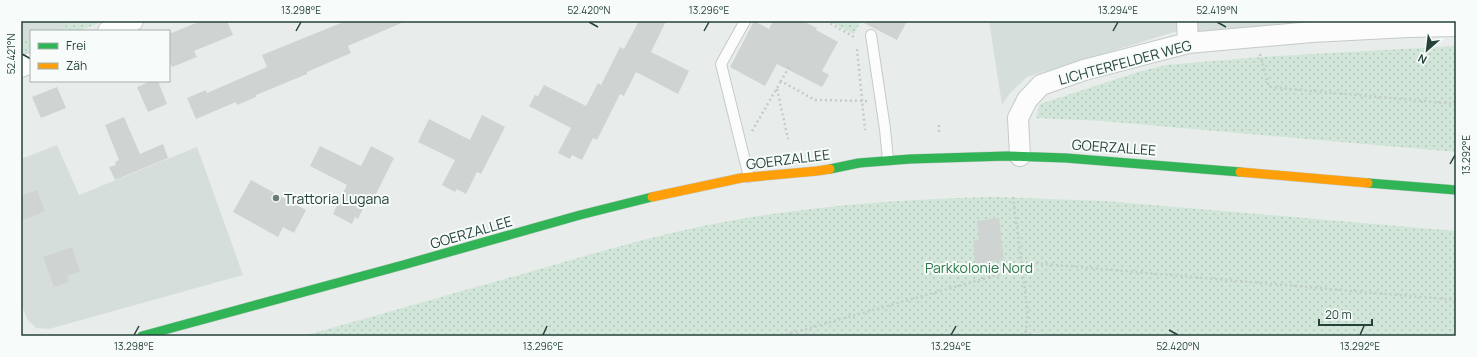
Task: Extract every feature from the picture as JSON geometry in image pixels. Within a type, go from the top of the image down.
[{"type":"main road","name":"GOERZALLEE","points":[[142,336],[323,288],[671,192],[749,177],[817,171],[859,163],[945,157],[1020,156],[1106,160],[1456,190]]},
{"type":"street","points":[[110,30],[133,21]]},
{"type":"street","points":[[1187,21],[1188,43]]},
{"type":"street","name":"LICHTERFELDER WEG","points":[[1020,156],[1018,118],[1027,100],[1041,85],[1084,70],[1188,43],[1256,36],[1310,27],[1409,24],[1456,26]]},
{"type":"lane","points":[[745,21],[722,64],[743,146],[749,177]]},
{"type":"lane","points":[[871,35],[888,160]]},
{"type":"path","points":[[826,21],[856,38]]},
{"type":"path","points":[[859,32],[856,38],[865,130]]},
{"type":"path","points":[[1256,36],[1269,87],[1456,104]]},
{"type":"path","points":[[743,146],[789,67]]},
{"type":"path","points":[[781,81],[816,100],[862,102],[881,100]]},
{"type":"path","points":[[777,89],[788,139]]},
{"type":"path","points":[[939,125],[939,135]]},
{"type":"path","points":[[1013,197],[1028,315],[1025,336]]},
{"type":"path","points":[[1021,262],[1456,300]]},
{"type":"path","points":[[781,336],[1022,268]]},
{"type":"shaded area","points":[[21,21],[103,21],[81,30],[30,30],[30,51],[21,55]]},
{"type":"shaded area","points":[[989,21],[1456,21],[1249,43],[1184,29],[1027,77],[1011,92],[1002,105]]},
{"type":"shaded area","points":[[57,145],[79,195],[197,147],[243,275],[49,329],[36,328],[27,319],[21,304],[21,159]]},
{"type":"green space","points":[[78,21],[103,21],[81,30],[55,30]]},
{"type":"green space","points":[[829,21],[861,21],[854,34]]},
{"type":"green space","points":[[30,39],[30,51],[21,55],[21,43]]},
{"type":"green space","points":[[1456,46],[1456,152],[1102,121],[1036,118],[1040,104],[1138,72],[1166,65],[1261,57]]},
{"type":"green space","name":"Parkkolonie Nord","points":[[994,197],[1105,201],[1456,231],[1456,336],[1065,336],[1033,333],[1033,336],[303,336],[608,250],[698,227],[771,214],[845,205]]},
{"type":"building","points":[[201,21],[227,21],[233,35],[194,51],[197,57],[172,67],[170,62],[170,34]]},
{"type":"building","points":[[346,21],[406,21],[348,46],[351,53],[307,72],[307,74],[256,95],[256,97],[237,105],[236,102],[196,119],[187,98],[206,90],[207,93],[267,67],[262,55]]},
{"type":"building","points":[[639,21],[666,21],[651,52],[689,71],[678,94],[636,72],[624,96],[620,94],[597,140],[593,138],[582,160],[572,155],[570,159],[558,153],[571,128],[529,106],[535,95],[538,96],[544,85],[586,106],[598,83],[601,85],[620,47],[624,49]]},
{"type":"building","points":[[754,21],[769,29],[773,21],[803,21],[817,28],[816,30],[838,42],[822,71],[829,75],[822,87],[777,64],[765,86],[730,67]]},
{"type":"building","points":[[860,21],[907,21],[897,40]]},
{"type":"building","points":[[149,82],[158,82],[167,104],[148,112],[137,87]]},
{"type":"building","points":[[57,87],[66,108],[41,118],[32,97]]},
{"type":"building","points":[[482,115],[505,127],[481,174],[477,172],[466,194],[457,189],[455,192],[442,185],[455,160],[418,142],[429,119],[470,140]]},
{"type":"building","points":[[124,117],[140,154],[163,144],[168,158],[115,180],[109,167],[116,165],[115,162],[119,160],[105,125]]},
{"type":"building","points":[[320,146],[361,166],[371,146],[394,158],[370,206],[365,204],[358,219],[355,217],[352,224],[333,214],[347,185],[310,166]]},
{"type":"building","points":[[251,180],[306,210],[294,233],[283,227],[278,237],[233,212]]},
{"type":"building","points":[[37,190],[45,211],[21,221],[21,196]]},
{"type":"building","points":[[999,218],[1004,260],[975,264],[973,241],[979,239],[977,221]]},
{"type":"building","points":[[72,247],[80,272],[67,276],[69,282],[54,287],[43,257]]},
{"type":"traffic: fast","points":[[830,169],[859,163],[910,159],[1007,156],[1066,158],[1240,172]]},
{"type":"traffic: fast","points":[[1368,183],[1456,190]]},
{"type":"traffic: fast","points":[[142,336],[580,215],[652,197]]},
{"type":"traffic: slow","points":[[652,197],[741,178],[830,169]]},
{"type":"traffic: slow","points":[[1240,172],[1368,183]]},
{"type":"place","name":"Trattoria Lugana","points":[[276,198]]}]
